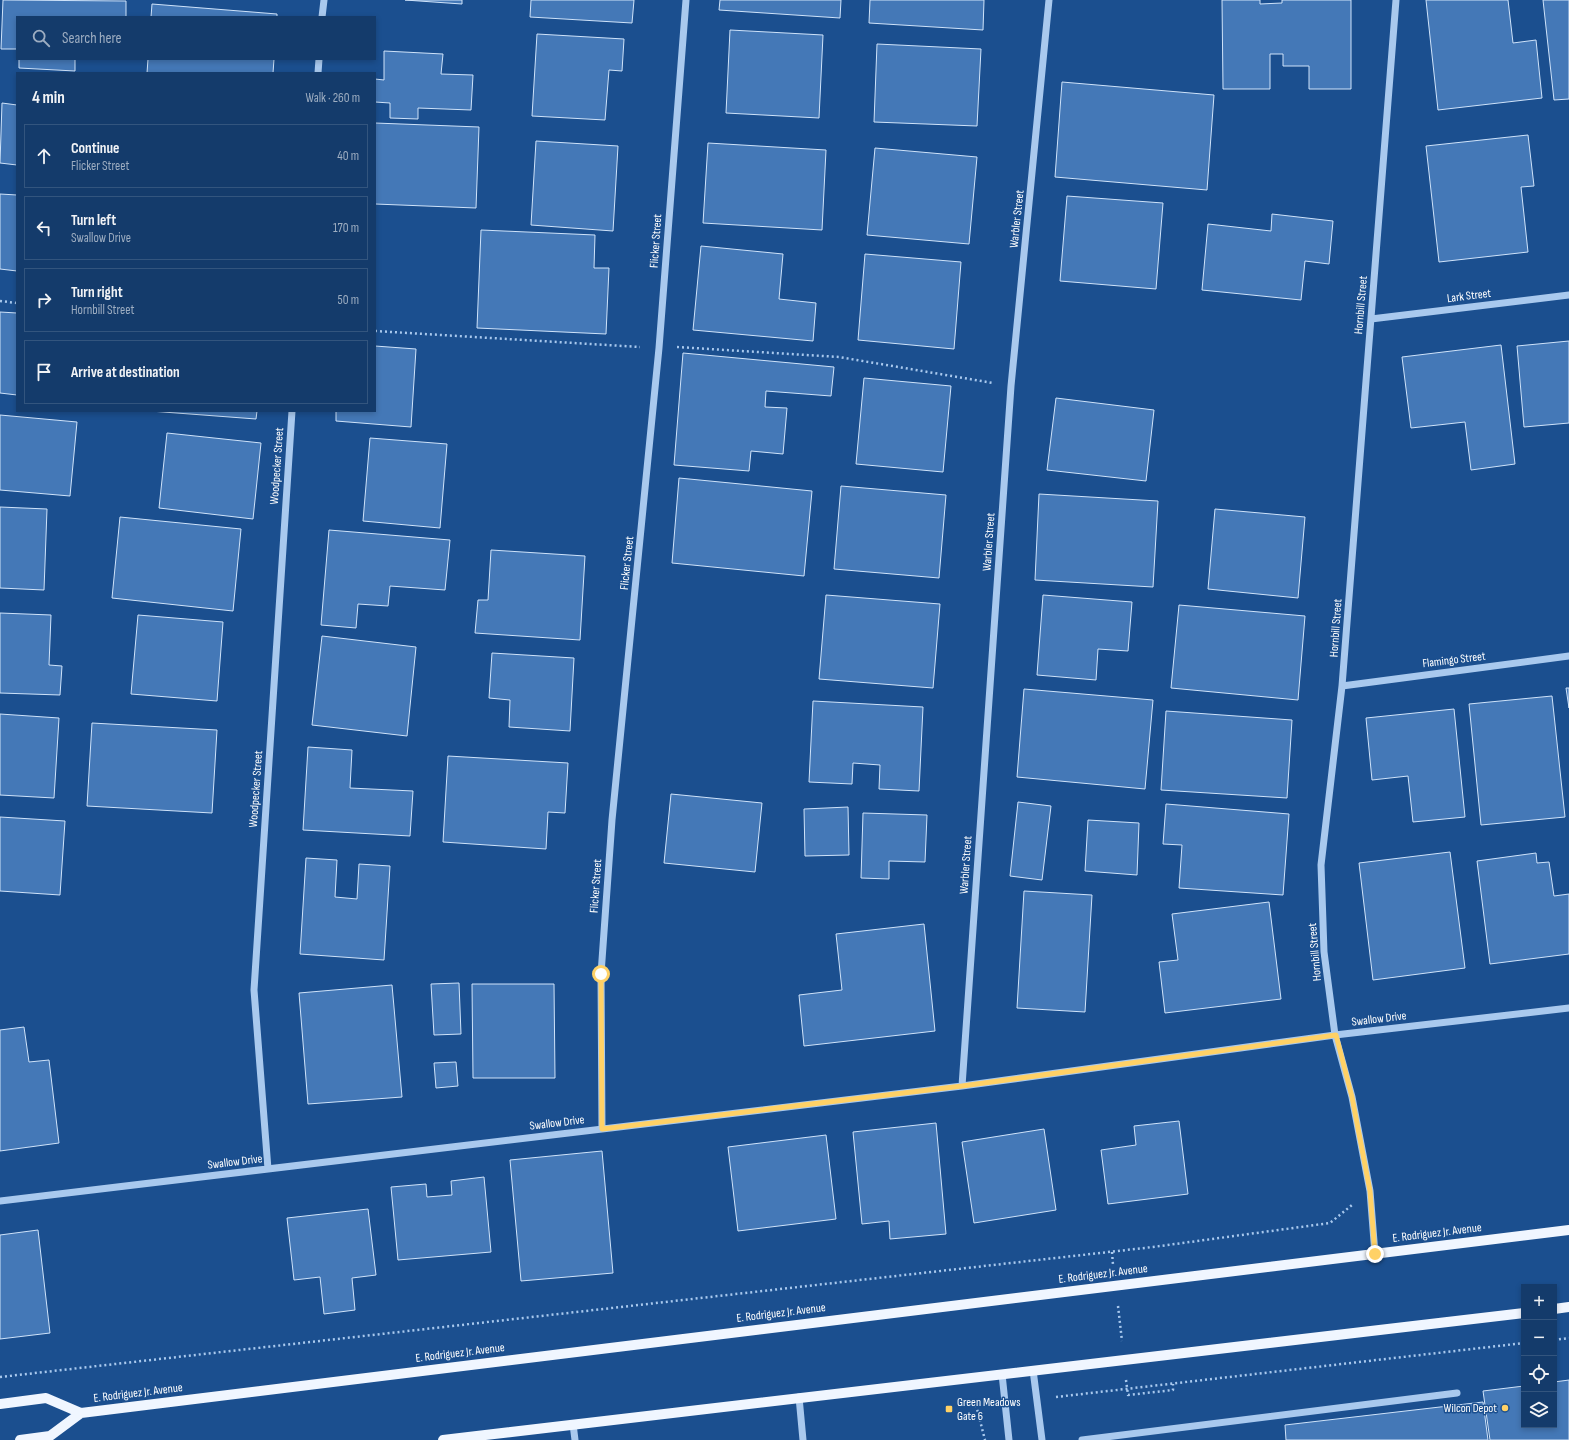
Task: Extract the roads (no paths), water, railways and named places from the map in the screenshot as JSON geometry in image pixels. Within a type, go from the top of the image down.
[{"type":"main road","name":"E. Rodriguez Jr. Avenue","points":[[0,1404],[46,1398],[81,1413],[1569,1230]]},
{"type":"main road","points":[[1557,1309],[1569,1307]]},
{"type":"main road","points":[[443,1440],[494,1437],[572,1424],[1521,1313]]},
{"type":"main road","points":[[20,1440],[50,1436],[81,1413]]},
{"type":"street","points":[[322,16],[324,0]]},
{"type":"street","name":"Flicker Street","points":[[602,1129],[601,966],[612,820],[659,348],[686,0]]},
{"type":"street","name":"Warbler Street","points":[[962,1086],[1011,386],[1049,0]]},
{"type":"street","name":"Hornbill Street","points":[[1375,1254],[1370,1191],[1352,1097],[1336,1035],[1324,952],[1321,865],[1342,686],[1396,0]]},
{"type":"street","points":[[318,72],[319,60]]},
{"type":"street","name":"Lark Street","points":[[1371,319],[1569,295]]},
{"type":"street","name":"Woodpecker Street","points":[[268,1169],[254,990],[292,412]]},
{"type":"street","name":"Flamingo Street","points":[[1342,686],[1569,656]]},
{"type":"street","name":"Swallow Drive","points":[[0,1201],[962,1086],[1336,1035],[1569,1008]]},
{"type":"street","points":[[1034,1370],[1042,1440]]},
{"type":"street","points":[[1002,1374],[1009,1440]]},
{"type":"street","points":[[1082,1440],[1457,1393]]},
{"type":"street","points":[[799,1397],[803,1440]]},
{"type":"street","points":[[572,1424],[575,1440]]},
{"type":"place","name":"Wilcon Depot","points":[[1505,1408]]},
{"type":"place","name":"Green Meadows Gate 6","points":[[949,1409]]}]
